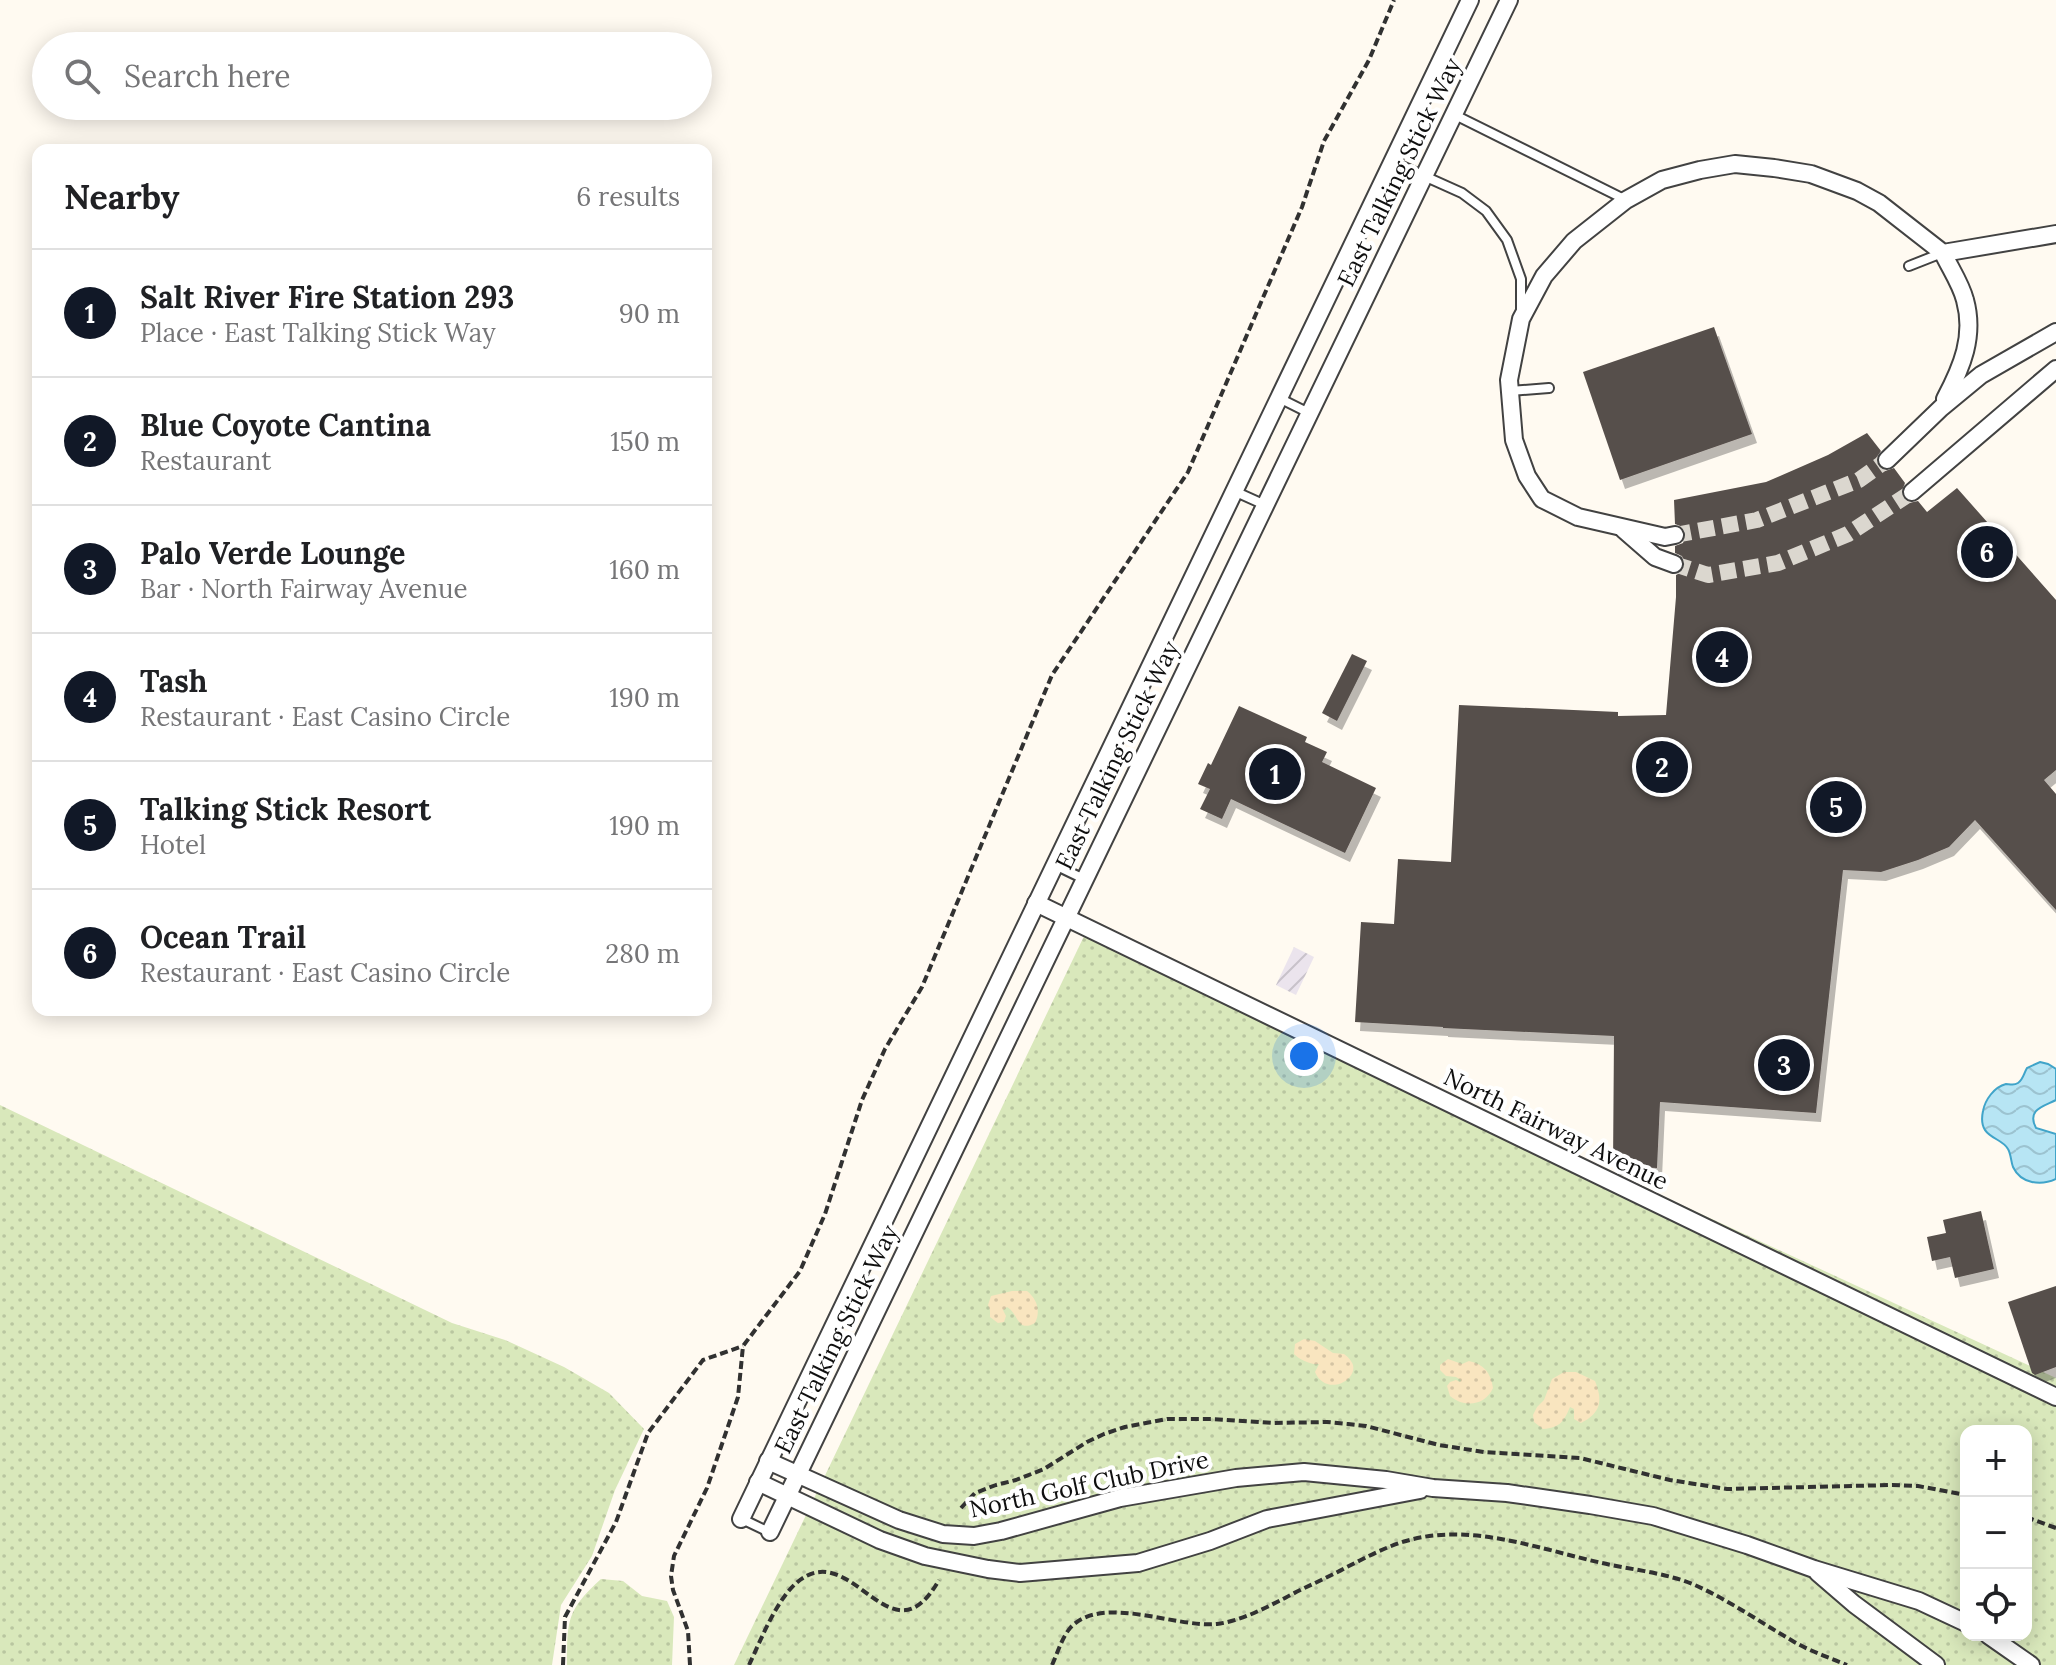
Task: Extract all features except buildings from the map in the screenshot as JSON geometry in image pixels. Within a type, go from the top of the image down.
[{"type":"street","name":"East Talking Stick Way","points":[[741,1519],[1470,0]]},
{"type":"street","name":"East Talking Stick Way","points":[[770,1532],[1509,0]]},
{"type":"street","points":[[1675,535],[1665,537],[1578,517],[1542,499],[1527,476],[1514,440],[1509,380],[1521,319],[1544,276],[1574,241],[1626,200],[1662,180],[1735,164],[1811,174],[1857,191],[1879,203],[1943,253],[1964,297],[1969,322],[1965,355],[1941,408]]},
{"type":"street","points":[[1943,253],[2056,234]]},
{"type":"street","points":[[1887,460],[1981,375],[2056,332]]},
{"type":"street","points":[[1912,492],[2056,369]]},
{"type":"street","points":[[1619,526],[1655,557],[1674,564]]},
{"type":"street","name":"North Fairway Avenue","points":[[1036,903],[2056,1397]]},
{"type":"street","name":"North Golf Club Drive","points":[[768,1461],[923,1529],[974,1536],[1120,1498],[1236,1478],[1304,1472],[1433,1488],[1507,1493],[1653,1516],[1919,1601],[1960,1620]]},
{"type":"street","name":"North Golf Club Drive","points":[[758,1482],[880,1540],[925,1556],[1020,1573],[1138,1563],[1210,1541],[1267,1519],[1433,1488]]},
{"type":"street","name":"North Golf Club Drive","points":[[1814,1569],[1854,1604],[1936,1665]]},
{"type":"street","points":[[1997,1641],[2031,1665]]},
{"type":"lane","points":[[1453,114],[1626,200]]},
{"type":"lane","points":[[1392,161],[1462,193],[1486,211],[1507,240],[1521,279],[1521,319]]},
{"type":"lane","points":[[1909,266],[1943,253]]},
{"type":"lane","points":[[1510,391],[1549,388]]},
{"type":"lane","points":[[1279,397],[1309,413]]},
{"type":"lane","points":[[1234,491],[1265,505]]},
{"type":"lane","points":[[1054,865],[1084,879]]},
{"type":"lane","points":[[741,1519],[770,1532]]},
{"type":"path","points":[[690,1665],[688,1631],[673,1590],[671,1576],[674,1556],[707,1488],[738,1397],[743,1346],[800,1271],[825,1214],[862,1100],[885,1049],[922,987],[1052,675],[1188,472],[1302,207],[1324,141],[1369,60],[1394,0]]},
{"type":"path","points":[[563,1665],[565,1617],[616,1522],[648,1433],[703,1360],[743,1346]]},
{"type":"path","points":[[961,1508],[975,1493],[1044,1469],[1104,1434],[1167,1419],[1366,1426],[1439,1445],[1484,1452],[1580,1458],[1670,1480],[1727,1489],[1892,1485],[1960,1494]]},
{"type":"path","points":[[2032,1519],[2056,1528]]},
{"type":"path","points":[[1052,1665],[1071,1628],[1093,1613],[1108,1611],[1195,1624],[1220,1624],[1254,1612],[1403,1542],[1423,1536],[1448,1534],[1473,1535],[1528,1546],[1694,1584],[1798,1644],[1847,1665]]},
{"type":"path","points":[[749,1665],[785,1595],[798,1581],[812,1573],[828,1573],[844,1580],[871,1604]]},
{"type":"path","points":[[901,1618],[916,1613],[931,1597],[939,1580]]},
{"type":"shaded area","points":[[1294,947],[1314,957],[1296,995],[1276,985]]},
{"type":"green space","points":[[1087,930],[2056,1378],[2056,1665],[734,1665]]},
{"type":"green space","points":[[0,1105],[452,1323],[505,1340],[564,1367],[609,1393],[644,1429],[615,1490],[592,1556],[561,1605],[552,1665],[0,1665]]},
{"type":"green space","points":[[601,1579],[623,1581],[642,1596],[667,1601],[674,1617],[672,1665],[567,1665],[571,1617],[581,1599]]},
{"type":"sand","points":[[1027,1291],[1033,1298],[1038,1310],[1035,1323],[1021,1324],[1007,1307],[1003,1310],[1006,1316],[1004,1322],[998,1323],[990,1317],[988,1305],[991,1296]]},
{"type":"sand","points":[[1304,1339],[1315,1341],[1333,1353],[1344,1354],[1353,1365],[1350,1377],[1332,1385],[1320,1379],[1315,1372],[1319,1364],[1306,1362],[1294,1354],[1295,1344]]},
{"type":"sand","points":[[1448,1359],[1462,1364],[1474,1362],[1483,1367],[1493,1388],[1485,1399],[1468,1403],[1450,1396],[1447,1386],[1450,1382],[1461,1380],[1446,1376],[1440,1370],[1440,1365]]},
{"type":"sand","points":[[1564,1372],[1576,1372],[1595,1381],[1598,1406],[1593,1415],[1581,1423],[1574,1419],[1574,1409],[1570,1407],[1561,1423],[1543,1429],[1534,1422],[1533,1415],[1544,1400],[1552,1379]]},
{"type":"water","points":[[2040,1062],[2056,1069],[2056,1100],[2038,1109],[2033,1116],[2036,1128],[2056,1134],[2056,1179],[2038,1183],[2026,1180],[2017,1173],[2008,1149],[1986,1132],[1982,1120],[1986,1103],[1994,1091],[2006,1084],[2018,1083],[2027,1068]]},
{"type":"tunnel","points":[[1675,535],[1757,520],[1859,480],[1887,460]]},
{"type":"tunnel","points":[[1674,564],[1708,575],[1778,563],[1848,534],[1912,492]]},
{"type":"place","name":"Ocean Trail","points":[[1987,552]]},
{"type":"place","name":"Tash","points":[[1722,657]]},
{"type":"place","name":"Blue Coyote Cantina","points":[[1662,767]]},
{"type":"place","name":"Salt River Fire Station 293","points":[[1275,774]]},
{"type":"place","name":"Talking Stick Resort","points":[[1836,807]]},
{"type":"place","name":"Palo Verde Lounge","points":[[1784,1065]]}]
